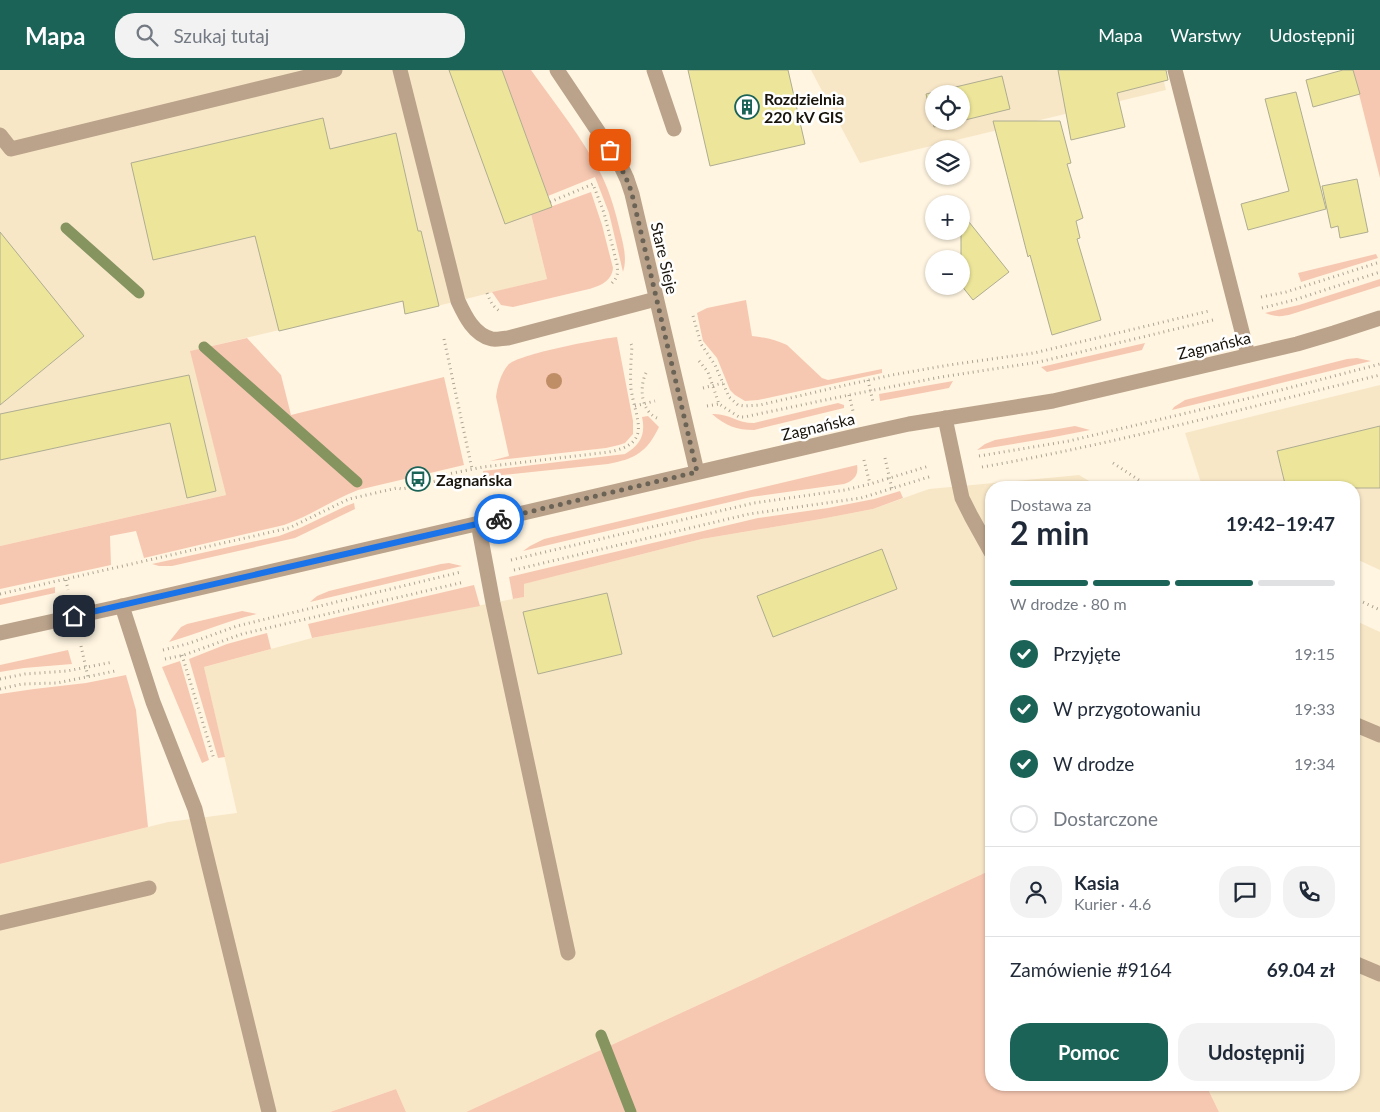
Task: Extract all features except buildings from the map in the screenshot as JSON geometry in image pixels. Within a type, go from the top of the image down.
[{"type":"street","points":[[0,135],[11,149],[334,70]]},
{"type":"street","points":[[400,70],[458,301],[468,321],[481,334],[492,339],[508,338],[656,299]]},
{"type":"street","name":"Stare Sieje","points":[[557,70],[620,164],[627,179],[697,472]]},
{"type":"street","points":[[654,70],[674,129]]},
{"type":"street","points":[[1175,70],[1248,355]]},
{"type":"street","name":"Zagnańska","points":[[0,633],[879,430],[1053,401],[1248,355],[1334,333],[1380,318]]},
{"type":"street","points":[[945,418],[962,498],[985,541]]},
{"type":"street","points":[[478,523],[568,953]]},
{"type":"street","points":[[122,606],[153,702],[195,809],[270,1112]]},
{"type":"street","points":[[1360,727],[1380,735]]},
{"type":"street","points":[[0,923],[149,888]]},
{"type":"street","points":[[1360,966],[1380,974]]},
{"type":"path","points":[[550,202],[593,184],[604,213],[617,264],[617,278],[610,286]]},
{"type":"path","points":[[1259,298],[1286,292],[1380,262]]},
{"type":"path","points":[[1256,309],[1294,300],[1380,272]]},
{"type":"path","points":[[487,294],[496,308],[501,312],[510,313]]},
{"type":"path","points":[[693,316],[701,344],[716,365],[729,397],[738,405],[744,406],[760,405],[868,380],[949,365],[1034,353],[1215,309]]},
{"type":"path","points":[[706,407],[718,404],[744,418],[870,390],[1039,362],[1220,318]]},
{"type":"path","points":[[444,339],[472,469]]},
{"type":"path","points":[[0,594],[289,528],[349,499],[437,481],[443,474],[494,465],[610,452],[625,448],[636,439],[639,424],[631,382],[632,346],[630,341]]},
{"type":"path","points":[[165,650],[236,626],[487,571],[749,514],[845,501],[892,489],[955,466],[1236,401],[1380,364]]},
{"type":"path","points":[[162,660],[242,634],[754,503],[870,484],[935,464],[955,466],[1074,450],[1256,407],[1380,375]]},
{"type":"path","points":[[868,380],[873,402]]},
{"type":"path","points":[[698,390],[723,384]]},
{"type":"path","points":[[849,395],[852,407]]},
{"type":"path","points":[[635,406],[660,400]]},
{"type":"path","points":[[885,458],[892,489]]},
{"type":"path","points":[[865,463],[870,484]]},
{"type":"path","points":[[1113,463],[1140,481]]},
{"type":"path","points":[[66,580],[68,590]]},
{"type":"path","points":[[1360,601],[1380,610]]},
{"type":"path","points":[[81,646],[88,677]]},
{"type":"path","points":[[182,655],[214,759]]},
{"type":"path","points":[[0,678],[59,672],[119,660]]},
{"type":"path","points":[[0,688],[22,684],[57,683],[124,669]]},
{"type":"shaded area","points":[[0,70],[502,70],[552,207],[531,214],[547,279],[405,314],[402,301],[191,351],[226,495],[0,546]]},
{"type":"shaded area","points":[[502,70],[531,70],[586,148],[602,176],[613,205],[624,249],[625,263],[623,272],[609,213],[595,177],[548,196]]},
{"type":"shaded area","points":[[811,70],[1161,70],[1166,90],[956,140],[925,140],[925,147],[860,163]]},
{"type":"shaded area","points":[[1353,70],[1380,70],[1380,178]]},
{"type":"shaded area","points":[[591,192],[613,268],[608,280],[589,289],[513,307],[501,305],[492,292],[547,279],[531,214]]},
{"type":"shaded area","points":[[1376,254],[1378,258],[1301,282],[1298,273]]},
{"type":"shaded area","points":[[1380,279],[1380,286],[1292,314],[1278,316],[1265,313],[1299,305]]},
{"type":"shaded area","points":[[746,300],[752,336],[770,339],[787,345],[822,378],[828,380],[882,369],[882,373],[758,400],[745,401],[730,390],[717,358],[703,341],[697,313],[707,308]]},
{"type":"shaded area","points":[[617,337],[633,421],[633,434],[625,443],[606,448],[490,461],[509,456],[496,397],[503,372],[508,365],[527,356],[542,352]]},
{"type":"shaded area","points":[[247,338],[281,375],[291,415],[444,377],[464,465],[358,490],[284,525],[144,558],[136,531],[110,536],[111,565],[0,589],[0,546],[226,495],[190,351]]},
{"type":"shaded area","points":[[1145,343],[1142,350],[1047,372],[1041,367]]},
{"type":"shaded area","points":[[1357,358],[1371,361],[1172,410],[1185,400]]},
{"type":"shaded area","points":[[953,381],[949,388],[880,401],[879,394]]},
{"type":"shaded area","points":[[1380,385],[1380,570],[1360,561],[1360,481],[1200,481],[1185,433]]},
{"type":"shaded area","points":[[838,403],[844,405],[844,408],[754,430],[732,426],[722,422],[712,414],[754,423]]},
{"type":"shaded area","points":[[648,416],[659,427],[645,448],[626,460],[608,464],[484,477],[483,471],[625,454],[635,447],[641,439],[643,429],[642,417]]},
{"type":"shaded area","points":[[1075,426],[1090,430],[977,450],[995,440]]},
{"type":"shaded area","points":[[857,465],[855,478],[844,484],[751,497],[523,551],[544,539]]},
{"type":"shaded area","points":[[1079,475],[1089,481],[1015,481]]},
{"type":"shaded area","points":[[985,484],[985,873],[466,1112],[406,1112],[396,1089],[330,1112],[0,1112],[0,864],[168,822],[237,813],[204,667],[312,638],[523,597],[523,584],[702,539],[873,509],[929,489]]},
{"type":"shaded area","points":[[900,491],[903,498],[873,509],[702,539],[524,584],[524,597],[513,599],[509,577],[758,518],[828,508],[874,499]]},
{"type":"shaded area","points":[[354,503],[355,509],[295,538],[172,566],[152,564],[279,536]]},
{"type":"shaded area","points":[[449,563],[462,566],[310,602],[317,596],[329,591]]},
{"type":"shaded area","points":[[474,585],[480,606],[312,638],[308,624]]},
{"type":"shaded area","points":[[55,587],[55,593],[0,605],[0,599]]},
{"type":"shaded area","points":[[242,611],[257,614],[169,642],[181,627],[187,624]]},
{"type":"shaded area","points":[[1360,623],[1380,632],[1380,1112],[1219,1112],[1209,1091],[1360,1091]]},
{"type":"shaded area","points":[[267,633],[271,649],[204,667],[225,757],[218,758],[189,659],[227,644]]},
{"type":"shaded area","points":[[68,650],[72,664],[0,672],[0,665]]},
{"type":"shaded area","points":[[180,661],[209,760],[202,763],[162,667]]},
{"type":"shaded area","points":[[126,675],[136,710],[148,827],[0,864],[0,694],[86,683]]},
{"type":"shaded area","points":[[985,873],[985,1091],[1209,1091],[1219,1112],[466,1112]]},
{"type":"shaded area","points":[[396,1089],[406,1112],[330,1112]]},
{"type":"waterway","points":[[66,228],[139,293]]},
{"type":"waterway","points":[[204,347],[357,482]]},
{"type":"waterway","points":[[601,1035],[631,1112]]},
{"type":"way so far","points":[[499,519],[697,472],[632,194],[620,164],[610,150]]},
{"type":"place","name":"Rozdzielnia 220 kV GIS","points":[[747,107]]},
{"type":"place","name":"Zagnańska","points":[[418,479]]},
{"type":"route","points":[[74,616],[499,519]]}]
